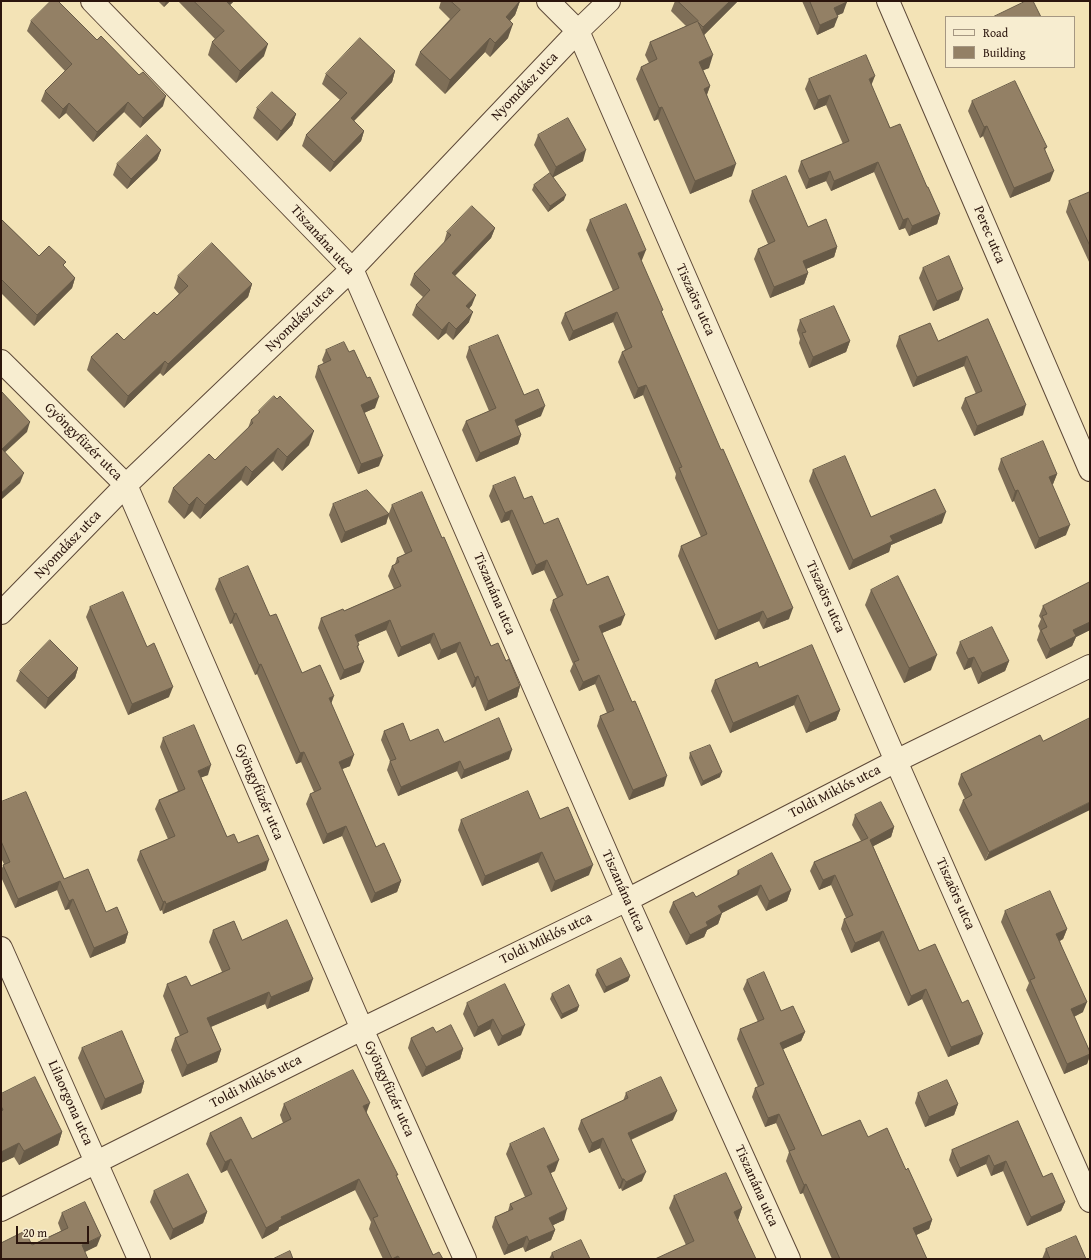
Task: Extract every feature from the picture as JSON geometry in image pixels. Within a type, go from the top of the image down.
[{"type":"street","name":"Tiszanána utca","points":[[92,1],[352,269],[627,900],[789,1259]]},
{"type":"street","name":"Tiszaörs utca","points":[[548,1],[578,31],[896,761],[1090,1201]]},
{"type":"street","name":"Nyomdász utca","points":[[1,614],[126,485],[352,269],[578,31],[609,1]]},
{"type":"street","name":"Perec utca","points":[[888,1],[1090,470]]},
{"type":"street","name":"Gyöngyfüzér utca","points":[[1,361],[126,485],[362,1029],[465,1259]]},
{"type":"street","name":"Toldi Miklós utca","points":[[1,1210],[362,1029],[627,900],[896,761],[1090,666]]},
{"type":"street","name":"Lilaorgona utca","points":[[1,948],[139,1259]]},
{"type":"building","points":[[51,1],[58,1],[97,40],[101,36],[139,75],[143,72],[166,96],[143,118],[128,102],[97,132],[69,103],[63,109],[45,91],[72,64],[31,21]]},
{"type":"building","points":[[194,1],[226,1],[268,44],[240,71],[212,42],[224,31]]},
{"type":"building","points":[[451,1],[520,1],[506,17],[513,24],[495,43],[490,38],[450,80],[420,52],[460,10]]},
{"type":"building","points":[[678,1],[730,1],[703,27],[698,22],[713,55],[699,62],[710,86],[704,89],[736,164],[695,181],[662,107],[659,108],[641,67],[657,59],[650,42],[698,21]]},
{"type":"building","points":[[810,1],[847,2],[834,8],[838,17],[820,25]]},
{"type":"building","points":[[1026,1],[1033,1],[1040,16],[995,16]]},
{"type":"building","points":[[360,38],[395,71],[351,118],[364,131],[334,162],[306,135],[347,93],[326,74]]},
{"type":"building","points":[[866,55],[875,76],[869,79],[890,128],[900,124],[940,214],[912,226],[908,218],[903,220],[878,162],[834,181],[830,171],[809,179],[801,161],[849,141],[830,95],[818,100],[809,79]]},
{"type":"building","points":[[1015,81],[1047,147],[1044,148],[1054,171],[1014,188],[987,126],[984,127],[972,101]]},
{"type":"building","points":[[272,92],[296,114],[281,131],[257,108]]},
{"type":"building","points":[[568,118],[586,150],[556,167],[538,135]]},
{"type":"building","points":[[147,135],[161,150],[131,179],[117,164]]},
{"type":"building","points":[[550,173],[566,195],[550,206],[534,185]]},
{"type":"building","points":[[786,176],[808,227],[826,219],[837,247],[803,261],[808,273],[774,287],[758,249],[775,241],[752,191]]},
{"type":"building","points":[[1090,192],[1090,246],[1069,201]]},
{"type":"building","points":[[626,204],[646,250],[638,253],[663,310],[661,311],[721,450],[723,449],[793,608],[767,619],[763,611],[718,630],[681,546],[707,534],[679,468],[682,467],[646,385],[638,388],[622,352],[632,347],[617,312],[573,331],[565,313],[619,288],[590,220]]},
{"type":"building","points":[[472,206],[495,228],[452,273],[476,295],[466,306],[473,312],[456,329],[449,322],[442,330],[416,305],[430,290],[414,274],[451,235],[447,232]]},
{"type":"building","points":[[1,219],[39,256],[49,246],[66,262],[63,265],[75,278],[37,315],[1,279]]},
{"type":"building","points":[[212,243],[252,284],[168,364],[165,361],[128,396],[91,357],[117,333],[124,340],[154,312],[157,315],[188,286],[178,276]]},
{"type":"building","points":[[949,256],[963,289],[937,301],[923,268]]},
{"type":"building","points":[[834,306],[850,341],[813,357],[802,333],[806,332],[800,320]]},
{"type":"building","points":[[988,319],[1026,405],[977,426],[965,398],[982,391],[967,356],[917,377],[899,336],[930,323],[938,341]]},
{"type":"building","points":[[498,335],[524,395],[538,389],[545,406],[515,420],[521,435],[480,453],[466,421],[496,408],[469,347]]},
{"type":"building","points":[[344,342],[349,352],[354,350],[367,378],[370,377],[379,397],[361,405],[383,456],[361,464],[318,366],[331,360],[326,350]]},
{"type":"building","points":[[1,391],[30,422],[2,449],[24,473],[1,493]]},
{"type":"building","points":[[274,396],[277,399],[280,396],[314,431],[287,457],[278,448],[252,472],[246,466],[205,505],[197,497],[189,505],[173,488],[209,454],[215,460],[253,423],[251,420]]},
{"type":"building","points":[[1043,441],[1057,474],[1049,477],[1070,525],[1039,538],[1018,490],[1015,491],[1001,459]]},
{"type":"building","points":[[845,456],[871,517],[935,489],[946,512],[890,536],[893,541],[853,560],[813,470]]},
{"type":"building","points":[[515,477],[524,499],[532,496],[544,524],[558,518],[587,585],[608,576],[625,615],[599,626],[632,702],[635,701],[667,776],[633,790],[600,716],[614,710],[599,675],[583,682],[574,662],[579,660],[553,600],[563,595],[547,560],[536,565],[512,510],[505,513],[493,486]]},
{"type":"building","points":[[367,490],[389,514],[345,532],[333,504]]},
{"type":"building","points":[[422,492],[442,538],[444,537],[491,646],[498,643],[506,661],[509,659],[520,686],[488,701],[478,676],[475,678],[460,642],[441,650],[434,633],[401,647],[390,620],[355,635],[359,645],[357,646],[364,662],[344,670],[321,618],[343,609],[344,611],[401,586],[392,566],[399,562],[397,558],[412,551],[392,505]]},
{"type":"building","points":[[248,566],[270,616],[276,614],[302,673],[320,665],[334,696],[329,698],[354,755],[339,762],[376,847],[384,843],[401,881],[375,893],[346,826],[327,834],[310,794],[321,789],[304,752],[300,753],[261,664],[259,665],[219,579]]},
{"type":"building","points":[[898,576],[937,655],[909,668],[871,590]]},
{"type":"building","points":[[1090,582],[1090,622],[1073,630],[1076,636],[1050,649],[1041,630],[1047,627],[1042,616],[1047,614],[1043,606]]},
{"type":"building","points":[[123,592],[147,647],[154,643],[173,687],[132,704],[90,607]]},
{"type":"building","points":[[992,627],[1009,661],[982,673],[974,657],[968,659],[960,642]]},
{"type":"building","points":[[50,640],[78,668],[48,698],[20,671]]},
{"type":"building","points":[[812,645],[840,710],[810,723],[798,695],[733,723],[715,680],[757,662],[759,667]]},
{"type":"building","points":[[499,718],[512,750],[464,770],[460,761],[401,787],[390,761],[396,759],[384,731],[403,723],[410,741],[438,729],[444,742]]},
{"type":"building","points":[[1090,718],[1090,802],[989,852],[963,800],[972,795],[961,774],[1040,735],[1043,741]]},
{"type":"building","points":[[194,725],[211,765],[198,771],[227,837],[234,834],[238,843],[258,835],[269,860],[166,904],[165,901],[163,902],[140,851],[175,836],[159,800],[185,789],[163,738]]},
{"type":"building","points":[[710,745],[722,772],[703,781],[690,753]]},
{"type":"building","points":[[528,791],[540,819],[568,807],[593,865],[555,881],[542,852],[485,876],[461,820]]},
{"type":"building","points":[[26,792],[64,879],[88,869],[106,912],[117,907],[128,933],[94,948],[73,899],[69,901],[60,881],[18,899],[3,865],[10,862],[1,841],[1,802]]},
{"type":"building","points":[[881,802],[894,827],[870,840],[919,951],[935,944],[962,1003],[968,1000],[983,1034],[951,1047],[926,989],[911,996],[883,931],[855,943],[844,919],[853,915],[835,875],[823,880],[814,862],[868,838],[855,815]]},
{"type":"building","points":[[772,853],[791,890],[769,901],[761,885],[718,906],[722,913],[706,922],[708,926],[690,935],[673,902],[693,892],[696,897],[739,874],[738,871]]},
{"type":"building","points":[[1050,891],[1067,929],[1056,934],[1087,1002],[1071,1009],[1090,1054],[1067,1064],[1030,980],[1035,978],[1005,911]]},
{"type":"building","points":[[287,920],[313,979],[271,997],[269,992],[207,1018],[221,1050],[187,1065],[175,1038],[188,1032],[167,984],[186,976],[191,986],[230,969],[213,930],[234,921],[242,940]]},
{"type":"building","points":[[621,958],[630,976],[606,987],[597,970]]},
{"type":"building","points":[[764,972],[781,1011],[793,1006],[805,1032],[780,1043],[822,1136],[860,1120],[868,1137],[887,1128],[906,1170],[908,1168],[932,1220],[913,1228],[927,1259],[840,1259],[806,1184],[804,1185],[789,1151],[795,1149],[779,1114],[768,1118],[755,1088],[764,1084],[740,1029],[764,1019],[747,980]]},
{"type":"building","points":[[505,984],[525,1025],[502,1036],[493,1019],[478,1027],[467,1003]]},
{"type":"building","points":[[569,985],[579,1006],[562,1014],[552,994]]},
{"type":"building","points":[[451,1025],[463,1049],[426,1067],[411,1038],[433,1027],[436,1032]]},
{"type":"building","points":[[122,1031],[144,1082],[105,1099],[82,1048]]},
{"type":"building","points":[[353,1070],[370,1103],[363,1106],[398,1175],[396,1175],[433,1255],[439,1252],[443,1259],[400,1259],[398,1256],[392,1259],[373,1218],[378,1216],[359,1179],[281,1217],[282,1219],[266,1228],[231,1159],[225,1162],[210,1133],[241,1117],[252,1139],[291,1119],[284,1104]]},
{"type":"building","points":[[35,1077],[62,1132],[24,1151],[19,1143],[1,1152],[1,1111],[3,1110],[1,1106],[1,1094]]},
{"type":"building","points":[[661,1077],[677,1111],[628,1133],[646,1172],[626,1182],[622,1179],[603,1138],[592,1143],[581,1120],[628,1098],[626,1093]]},
{"type":"building","points":[[947,1080],[958,1104],[929,1117],[918,1093]]},
{"type":"building","points":[[1018,1121],[1043,1177],[1052,1173],[1065,1202],[1031,1217],[1006,1161],[994,1166],[989,1155],[960,1168],[952,1150]]},
{"type":"building","points":[[544,1128],[559,1160],[547,1166],[567,1209],[549,1218],[555,1230],[529,1241],[527,1236],[508,1245],[495,1217],[513,1209],[510,1204],[532,1194],[510,1144]]},
{"type":"building","points":[[726,1173],[742,1208],[734,1212],[756,1259],[655,1259],[694,1241],[674,1196]]},
{"type":"building","points":[[188,1174],[207,1212],[173,1229],[154,1191]]},
{"type":"building","points":[[85,1202],[101,1236],[82,1245],[88,1259],[1,1259],[1,1243],[25,1231],[32,1245],[68,1228],[62,1213]]},
{"type":"building","points":[[1076,1236],[1086,1259],[1050,1259],[1046,1249]]},
{"type":"building","points":[[581,1240],[590,1259],[554,1259],[552,1253]]},
{"type":"building","points":[[290,1251],[293,1259],[273,1259]]}]
